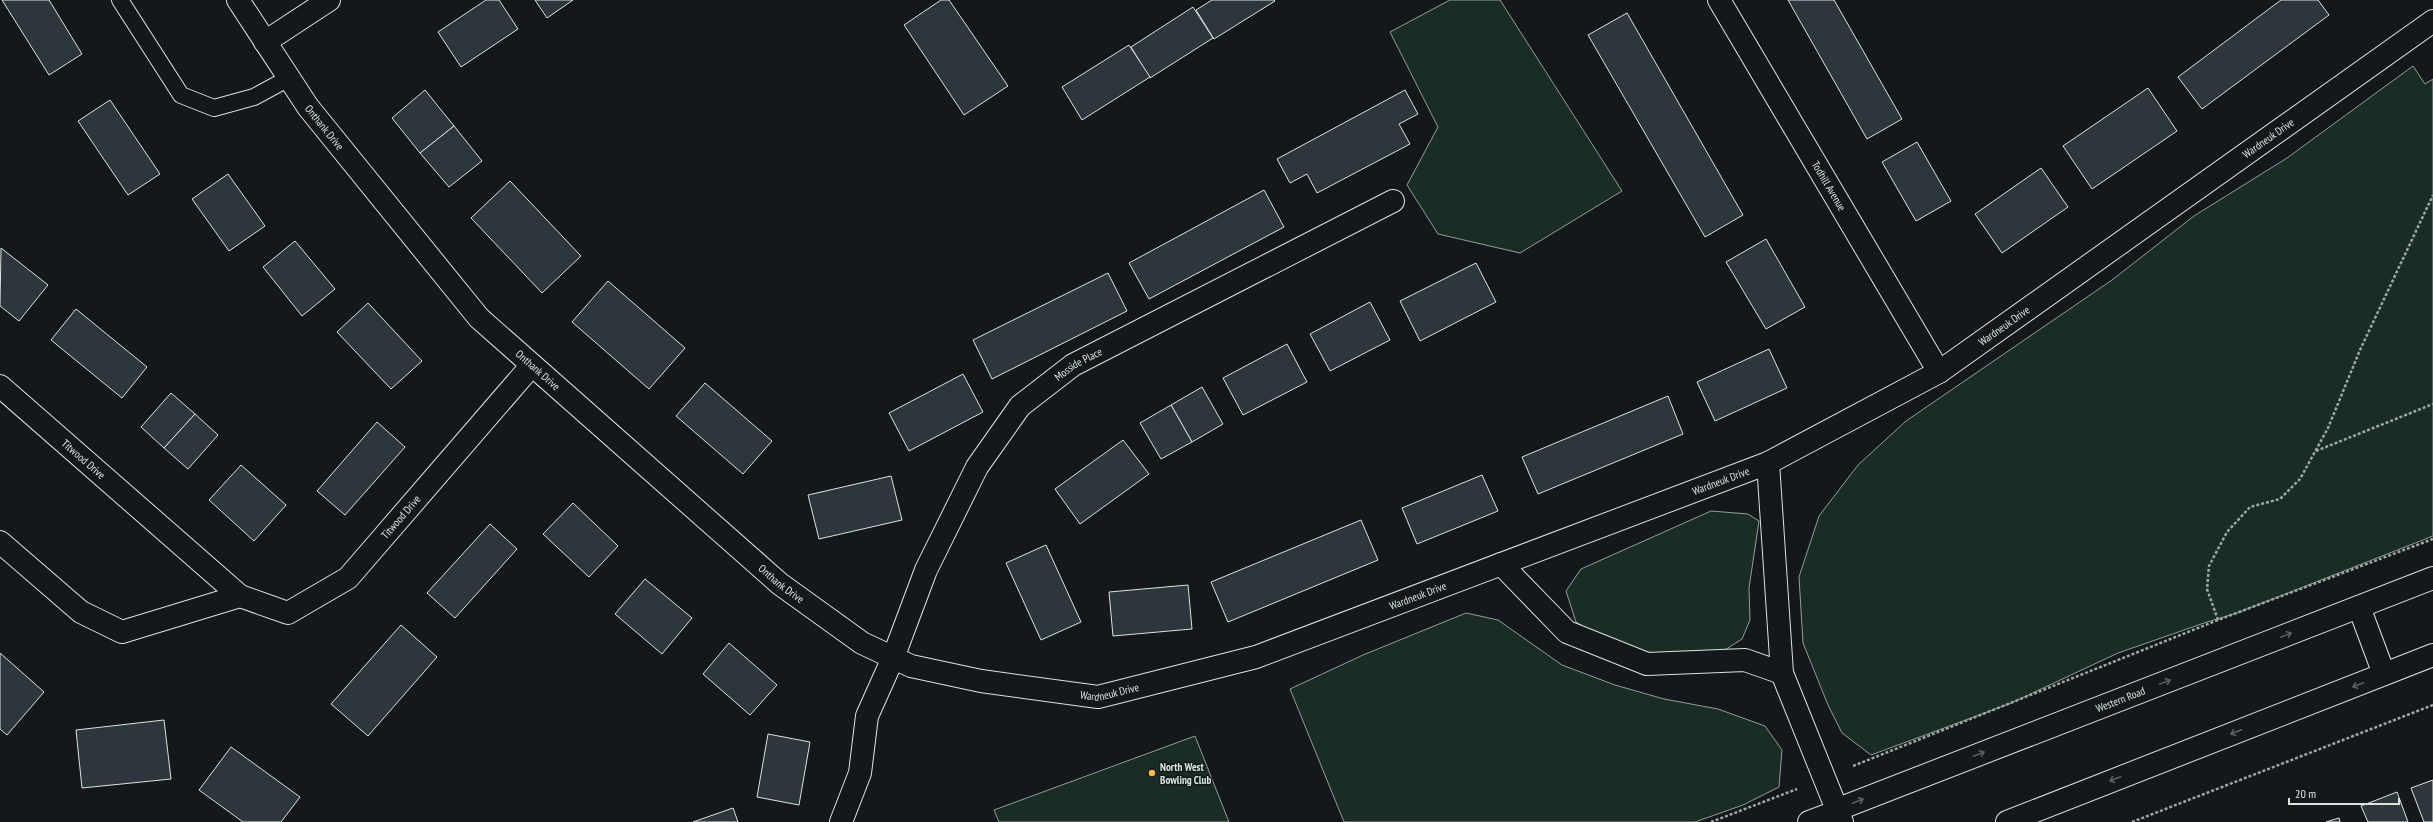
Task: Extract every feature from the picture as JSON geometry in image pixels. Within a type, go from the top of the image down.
[{"type":"street","name":"Onthank Drive","points":[[238,0],[308,107],[479,318],[780,584],[862,643],[902,662]]},
{"type":"street","points":[[265,42],[329,0]]},
{"type":"street","name":"Todhill Avenue","points":[[1719,0],[1939,372]]},
{"type":"street","name":"Wardneuk Drive","points":[[902,662],[981,680],[1098,697],[1256,657],[1768,463],[1939,372],[2433,21]]},
{"type":"street","name":"Mosside Place","points":[[902,662],[926,570],[977,467],[1020,406],[1073,365],[1394,201]]},
{"type":"street","name":"Titwood Drive","points":[[0,386],[240,596],[288,613],[348,578],[532,364]]},
{"type":"street","points":[[1768,463],[1782,673],[1839,816]]},
{"type":"street","points":[[0,542],[81,612],[122,632],[240,596]]},
{"type":"street","points":[[1501,564],[1567,632],[1647,664],[1745,660],[1782,673]]},
{"type":"street","name":"Western Road","points":[[1809,822],[1833,813],[1839,816],[2433,578]]},
{"type":"street","points":[[2359,607],[2384,674]]},
{"type":"street","points":[[2007,822],[2433,655]]},
{"type":"street","points":[[841,822],[860,773],[867,716],[902,662]]},
{"type":"lane","points":[[120,0],[181,95],[214,108],[254,97],[289,78]]},
{"type":"path","points":[[2218,620],[2207,589],[2208,566],[2227,532],[2250,507],[2280,499],[2300,479],[2328,428],[2360,350],[2433,195]]},
{"type":"path","points":[[2315,452],[2433,404]]},
{"type":"path","points":[[1711,822],[2218,620],[2433,539]]},
{"type":"path","points":[[2132,822],[2433,705]]},
{"type":"green space","points":[[1450,0],[1500,0],[1622,191],[1520,253],[1438,234],[1407,185],[1438,127],[1390,32]]},
{"type":"green space","points":[[2413,66],[2425,84],[2433,79],[2433,536],[2237,613],[2118,653],[2009,704],[1871,755],[1842,733],[1828,705],[1803,643],[1799,577],[1819,516],[1858,465],[1906,421],[2112,280],[2194,216],[2287,158]]},
{"type":"green space","points":[[1711,511],[1748,514],[1759,521],[1749,588],[1750,620],[1742,639],[1717,655],[1648,657],[1604,639],[1576,622],[1566,591],[1581,569]]},
{"type":"green space","points":[[1466,613],[1498,620],[1562,665],[1615,685],[1664,699],[1718,709],[1765,726],[1782,750],[1779,787],[1743,805],[1695,822],[1344,822],[1290,689],[1363,655]]},
{"type":"green space","name":"North West Bowling Club","points":[[1195,736],[1229,822],[999,822],[994,810]]},
{"type":"building","points":[[2,0],[49,0],[82,54],[49,75]]},
{"type":"building","points":[[486,0],[499,0],[518,29],[461,67],[438,32]]},
{"type":"building","points":[[535,0],[573,0],[547,18]]},
{"type":"building","points":[[941,0],[949,0],[1008,86],[964,115],[904,25]]},
{"type":"building","points":[[1212,0],[1275,1],[1214,39],[1196,10]]},
{"type":"building","points":[[1788,0],[1834,0],[1902,119],[1867,139]]},
{"type":"building","points":[[2281,0],[2318,0],[2329,15],[2202,109],[2178,77]]},
{"type":"building","points":[[1193,7],[1213,38],[1150,78],[1131,47]]},
{"type":"building","points":[[1627,13],[1743,215],[1705,237],[1588,35]]},
{"type":"building","points":[[1129,45],[1150,77],[1082,120],[1062,87]]},
{"type":"building","points":[[2148,88],[2177,131],[2092,189],[2063,146]]},
{"type":"building","points":[[425,90],[454,126],[420,153],[392,118]]},
{"type":"building","points":[[1405,90],[1418,114],[1399,124],[1410,144],[1317,193],[1307,174],[1290,183],[1277,159]]},
{"type":"building","points":[[110,100],[160,174],[128,195],[78,121]]},
{"type":"building","points":[[454,126],[482,161],[449,187],[420,153]]},
{"type":"building","points":[[1917,142],[1951,201],[1916,221],[1882,162]]},
{"type":"building","points":[[2041,168],[2068,207],[2002,253],[1975,214]]},
{"type":"building","points":[[228,174],[265,226],[229,251],[192,199]]},
{"type":"building","points":[[510,181],[581,256],[542,293],[471,218]]},
{"type":"building","points":[[1264,190],[1284,227],[1149,299],[1129,263]]},
{"type":"building","points":[[1766,239],[1805,307],[1766,329],[1726,262]]},
{"type":"building","points":[[295,241],[335,289],[302,316],[263,267]]},
{"type":"building","points":[[1,248],[48,285],[19,321],[0,306]]},
{"type":"building","points":[[1476,263],[1496,302],[1420,341],[1400,301]]},
{"type":"building","points":[[1108,273],[1127,311],[992,379],[973,340]]},
{"type":"building","points":[[608,281],[685,348],[649,389],[572,322]]},
{"type":"building","points":[[1370,302],[1390,340],[1330,371],[1310,334]]},
{"type":"building","points":[[368,303],[422,361],[391,389],[337,332]]},
{"type":"building","points":[[76,309],[147,367],[122,398],[51,340]]},
{"type":"building","points":[[1287,344],[1307,382],[1243,415],[1223,378]]},
{"type":"building","points":[[1769,349],[1787,388],[1715,421],[1697,382]]},
{"type":"building","points":[[963,374],[983,412],[909,451],[889,413]]},
{"type":"building","points":[[705,383],[772,441],[743,474],[676,416]]},
{"type":"building","points":[[1202,387],[1223,424],[1192,442],[1171,405]]},
{"type":"building","points":[[171,393],[195,414],[164,448],[141,427]]},
{"type":"building","points":[[1668,396],[1683,434],[1538,494],[1522,457]]},
{"type":"building","points":[[1171,405],[1192,442],[1161,459],[1140,423]]},
{"type":"building","points":[[195,414],[218,435],[188,469],[164,448]]},
{"type":"building","points":[[377,422],[405,447],[345,515],[317,491]]},
{"type":"building","points":[[1123,440],[1149,474],[1080,524],[1055,489]]},
{"type":"building","points":[[241,465],[286,505],[254,541],[209,500]]},
{"type":"building","points":[[1482,475],[1498,511],[1417,544],[1402,508]]},
{"type":"building","points":[[891,476],[902,520],[819,539],[808,495]]},
{"type":"building","points":[[573,503],[618,546],[589,577],[543,534]]},
{"type":"building","points":[[1361,520],[1378,560],[1228,622],[1211,582]]},
{"type":"building","points":[[490,524],[517,549],[455,618],[427,593]]},
{"type":"building","points":[[1046,545],[1081,622],[1041,640],[1006,563]]},
{"type":"building","points":[[645,579],[692,618],[662,654],[615,614]]},
{"type":"building","points":[[1188,585],[1192,629],[1113,636],[1109,592]]},
{"type":"building","points":[[401,625],[437,657],[368,736],[331,704]]},
{"type":"building","points":[[729,643],[777,685],[750,715],[703,674]]},
{"type":"building","points":[[0,653],[44,692],[7,735],[0,729]]},
{"type":"building","points":[[164,720],[171,779],[82,788],[76,730]]},
{"type":"building","points":[[768,734],[810,742],[799,805],[757,797]]},
{"type":"building","points":[[231,747],[300,797],[281,822],[243,822],[199,790]]},
{"type":"building","points":[[2433,780],[2433,822],[2424,822],[2411,788]]},
{"type":"building","points":[[2397,792],[2408,822],[2368,822],[2361,806]]},
{"type":"building","points":[[733,808],[738,822],[693,822]]},
{"type":"building","points":[[2339,818],[2340,822],[2326,822]]},
{"type":"place","name":"North West Bowling Club","points":[[1152,773]]}]
